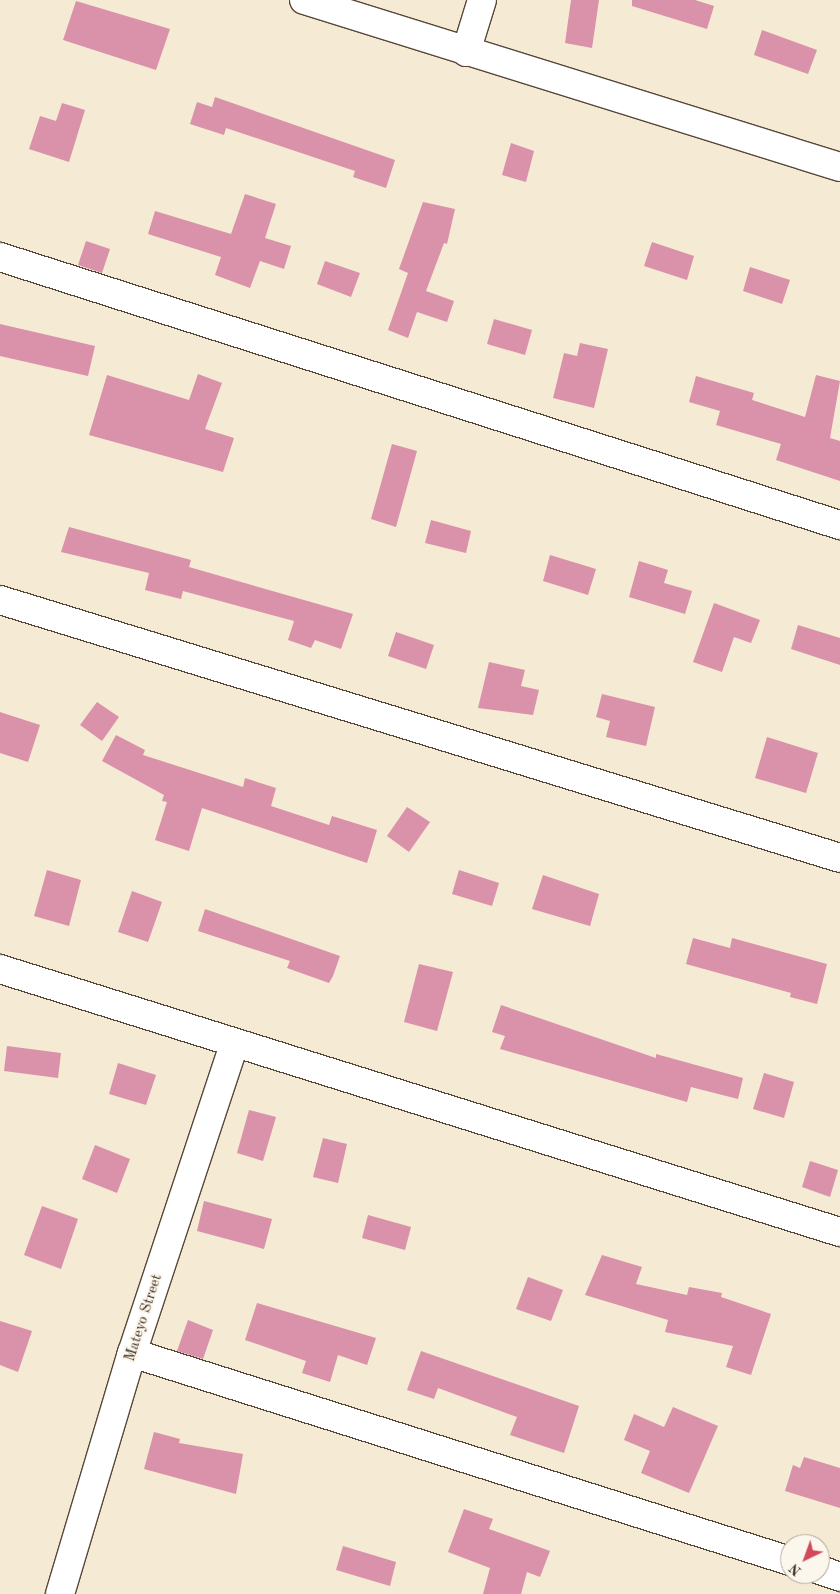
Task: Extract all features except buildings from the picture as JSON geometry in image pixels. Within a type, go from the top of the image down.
[{"type":"street","points":[[304,0],[840,167]]},
{"type":"street","points":[[466,52],[482,0]]},
{"type":"street","points":[[0,257],[840,525]]},
{"type":"street","points":[[0,600],[840,858]]},
{"type":"street","points":[[0,969],[234,1044],[840,1232]]},
{"type":"street","name":"Mateyo Street","points":[[60,1594],[132,1353],[234,1044]]},
{"type":"street","points":[[132,1353],[780,1558]]}]
